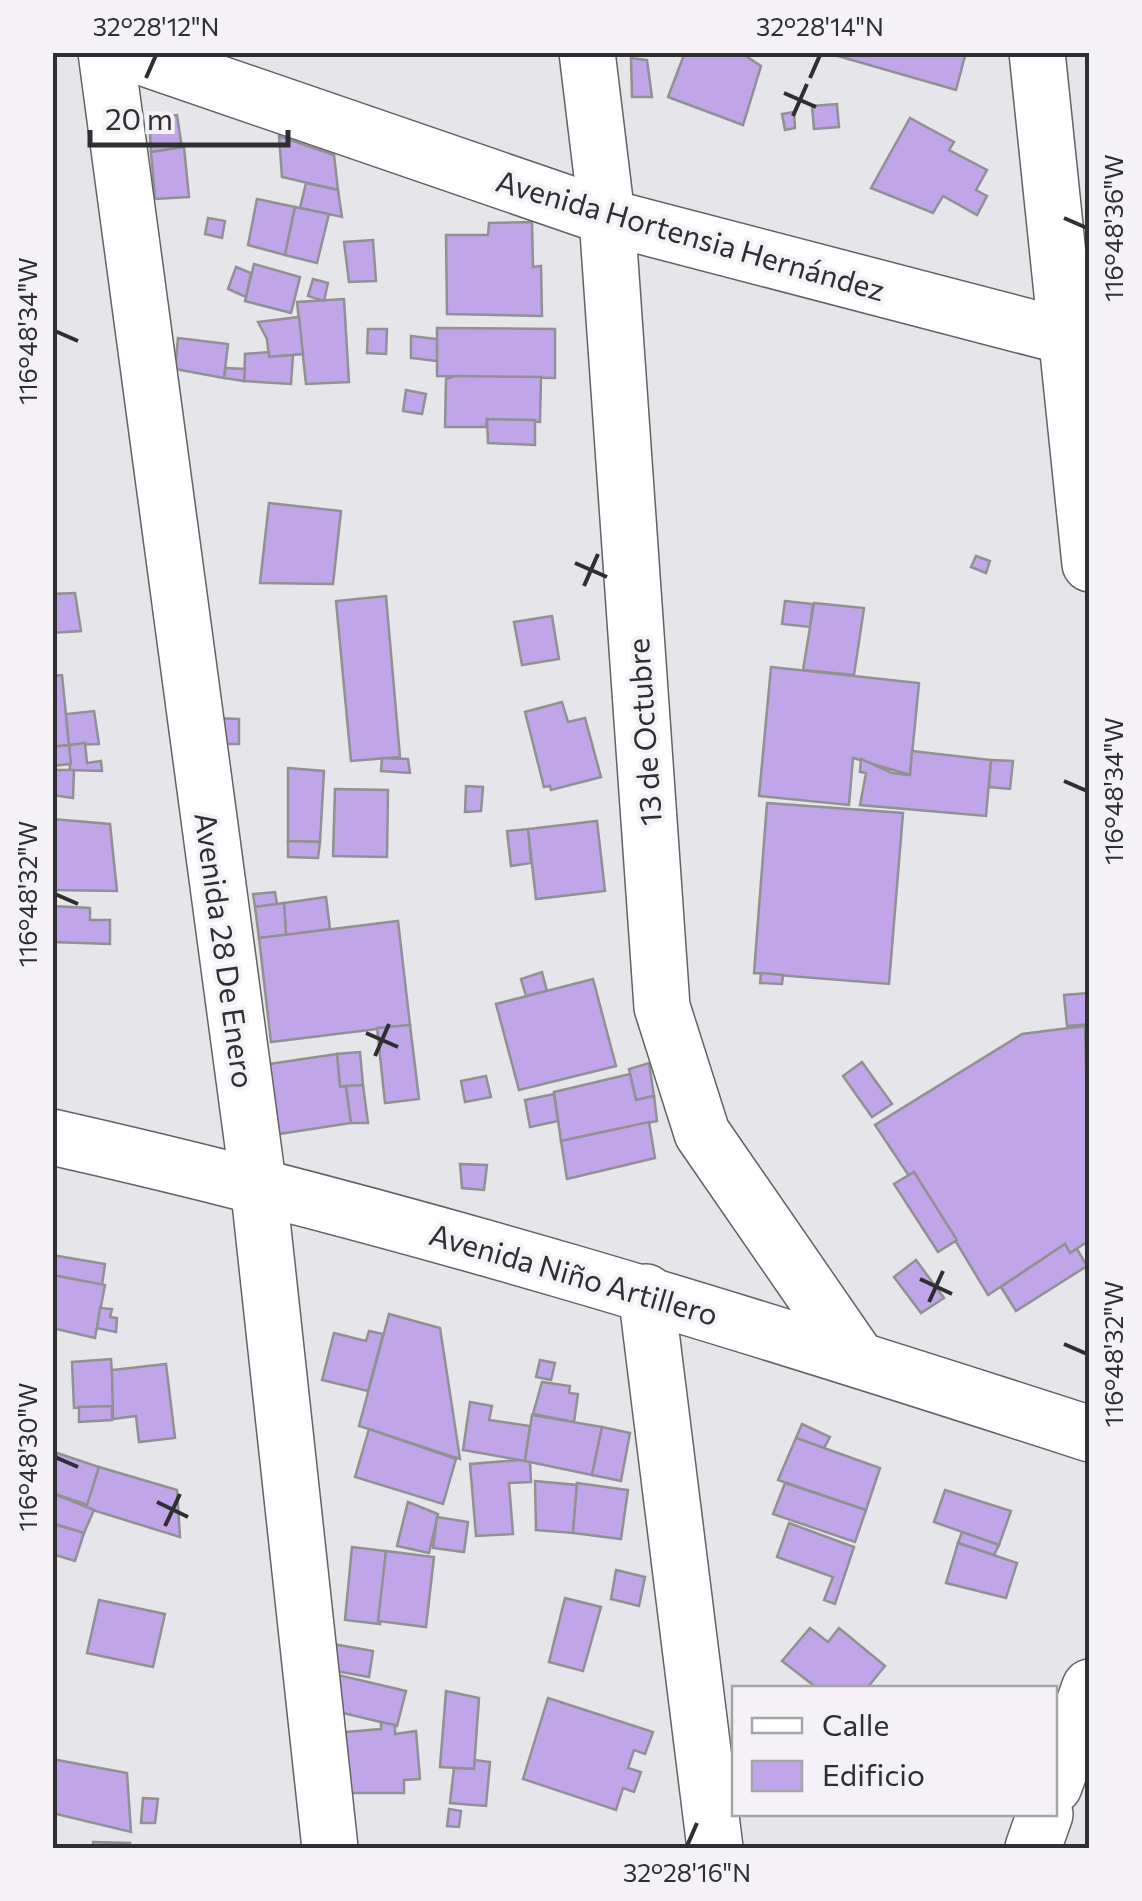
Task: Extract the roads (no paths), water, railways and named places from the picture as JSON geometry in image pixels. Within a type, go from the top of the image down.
[{"type":"street","name":"Avenida 28 De Enero","points":[[106,52],[258,1183],[330,1848]]},
{"type":"street","name":"Avenida Hortensia Hernández","points":[[127,52],[608,217],[1079,341]]},
{"type":"street","name":"13 de Octubre","points":[[587,52],[608,217],[662,1007],[702,1132],[858,1359]]},
{"type":"street","points":[[1037,52],[1079,341],[1090,564]]},
{"type":"street","name":"Avenida Niño Artillero","points":[[52,1137],[258,1183],[646,1292],[1090,1434]]},
{"type":"street","points":[[646,1292],[715,1848]]},
{"type":"street","points":[[1057,1778],[1090,1687]]},
{"type":"street","points":[[1032,1848],[1044,1816]]}]
